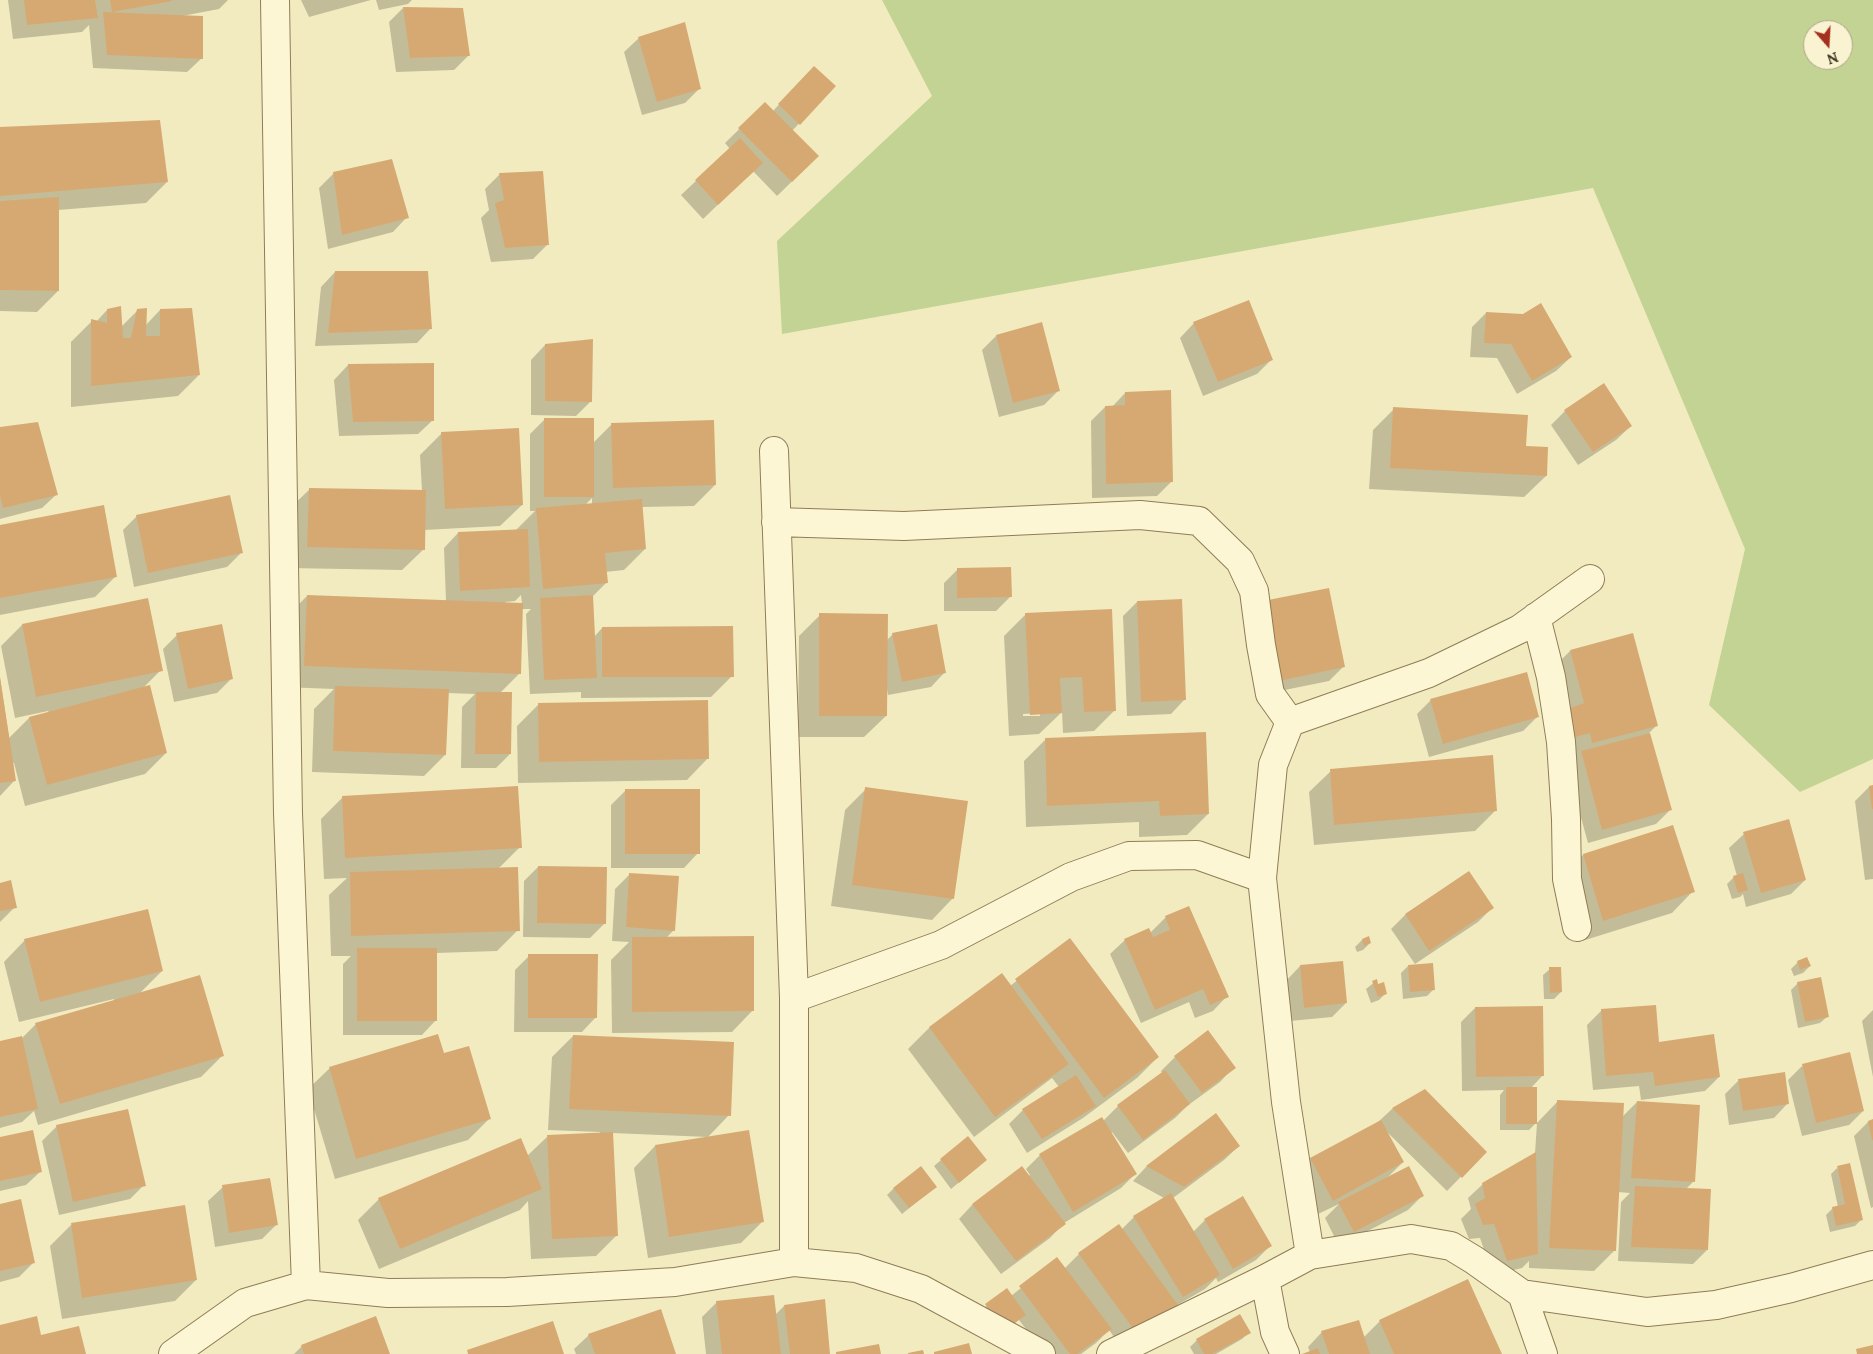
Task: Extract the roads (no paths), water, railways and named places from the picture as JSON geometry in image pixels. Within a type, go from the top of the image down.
[{"type":"street","points":[[275,0],[288,804],[306,1285]]},
{"type":"street","points":[[774,451],[794,998],[794,1262]]},
{"type":"street","points":[[776,522],[904,526],[1140,514],[1199,521],[1240,561],[1254,591],[1270,694],[1290,722]]},
{"type":"street","points":[[1310,1255],[1286,1102],[1262,878],[1273,765],[1290,722],[1429,673],[1520,629],[1590,579]]},
{"type":"street","points":[[1536,618],[1551,677],[1561,742],[1566,819],[1567,880],[1576,927]]},
{"type":"street","points":[[794,998],[941,945],[1071,877],[1129,856],[1197,855],[1262,878]]},
{"type":"street","points":[[1111,1354],[1310,1255],[1411,1239],[1451,1246],[1522,1294],[1647,1312],[1716,1305],[1791,1288],[1873,1265]]},
{"type":"street","points":[[173,1354],[245,1303],[306,1285],[388,1293],[507,1292],[675,1282],[794,1262],[856,1268],[921,1289],[1042,1354]]},
{"type":"street","points":[[1265,1279],[1275,1332],[1285,1354]]},
{"type":"street","points":[[1522,1294],[1543,1354]]}]
